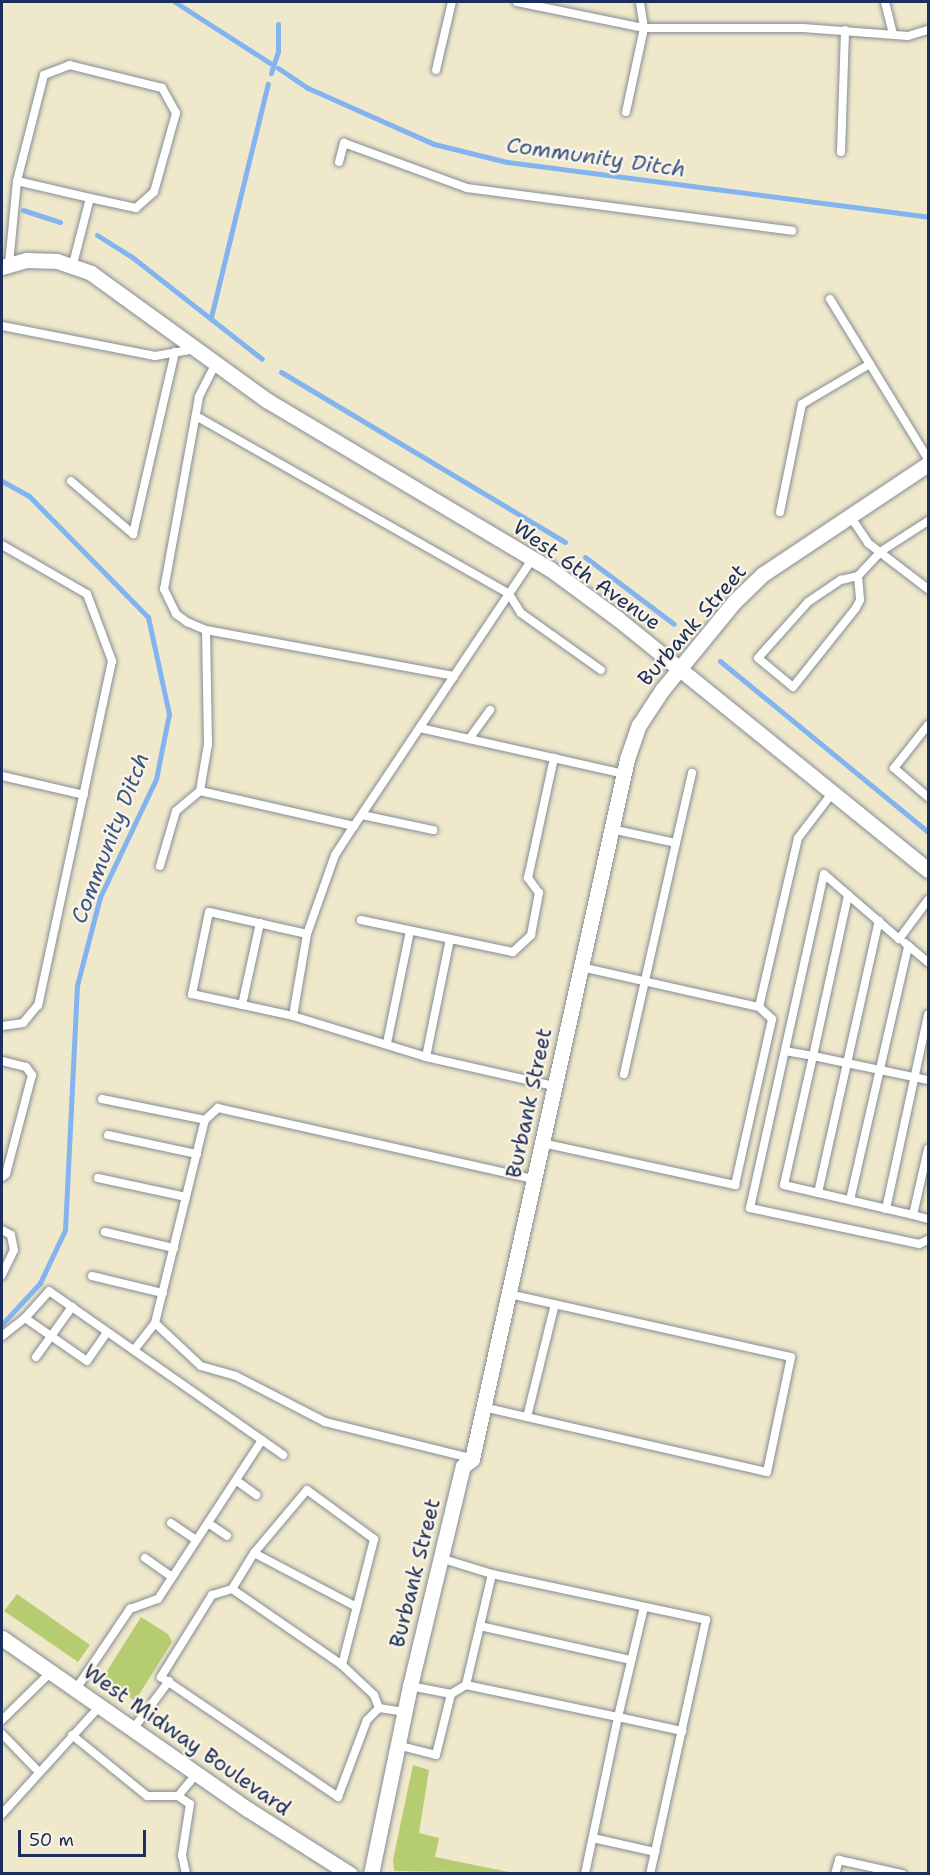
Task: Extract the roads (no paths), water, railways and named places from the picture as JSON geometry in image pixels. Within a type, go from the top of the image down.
[{"type":"street","points":[[5,265],[27,260],[73,264]]},
{"type":"street","name":"West 6th Avenue","points":[[73,264],[91,273],[216,363],[368,463],[533,558],[680,669],[928,870]]},
{"type":"street","name":"Burbank Street","points":[[371,1874],[410,1686],[463,1466],[472,1459],[611,829],[639,725],[680,669],[763,574],[928,461]]},
{"type":"street","name":"West Midway Boulevard","points":[[2,1638],[197,1773],[350,1874]]},
{"type":"lane","points":[[436,70],[452,2]]},
{"type":"lane","points":[[517,2],[644,28],[845,30],[908,36],[928,30]]},
{"type":"lane","points":[[626,111],[644,28],[640,2]]},
{"type":"lane","points":[[885,2],[892,34]]},
{"type":"lane","points":[[841,152],[845,30]]},
{"type":"lane","points":[[5,265],[17,181],[44,75],[70,64],[162,87],[176,113],[154,192],[136,208],[17,181]]},
{"type":"lane","points":[[339,162],[344,143],[467,188],[792,231]]},
{"type":"lane","points":[[73,264],[90,198]]},
{"type":"lane","points":[[830,299],[928,461]]},
{"type":"lane","points":[[2,326],[155,356],[196,349]]},
{"type":"lane","points":[[71,481],[133,534],[175,352]]},
{"type":"lane","points":[[216,363],[200,397],[164,589],[176,614],[206,630],[454,676]]},
{"type":"lane","points":[[780,512],[802,404],[870,364]]},
{"type":"lane","points":[[196,417],[509,594],[521,613],[601,670]]},
{"type":"lane","points":[[849,514],[868,543],[928,589]]},
{"type":"lane","points":[[858,576],[860,600],[856,608],[793,687],[758,658],[808,602],[841,580],[858,576],[880,552],[928,521]]},
{"type":"lane","points":[[2,545],[87,594],[112,661],[38,1005],[23,1023],[2,1026]]},
{"type":"lane","points":[[292,1016],[307,934],[335,855],[533,558]]},
{"type":"lane","points":[[160,866],[176,811],[200,791],[208,744],[206,630]]},
{"type":"lane","points":[[469,739],[490,710]]},
{"type":"lane","points":[[928,725],[894,768],[928,797]]},
{"type":"lane","points":[[420,728],[624,774]]},
{"type":"lane","points":[[361,920],[513,952],[531,934],[539,893],[528,878],[554,758]]},
{"type":"lane","points":[[624,1074],[692,773]]},
{"type":"lane","points":[[2,776],[84,795]]},
{"type":"lane","points":[[200,791],[354,826]]},
{"type":"lane","points":[[759,1007],[798,838],[833,792]]},
{"type":"lane","points":[[362,815],[433,830]]},
{"type":"lane","points":[[611,829],[676,843]]},
{"type":"lane","points":[[928,962],[824,874],[750,1208],[919,1244],[928,1240]]},
{"type":"lane","points":[[848,895],[784,1185],[928,1218]]},
{"type":"lane","points":[[899,939],[928,900]]},
{"type":"lane","points":[[307,934],[210,912],[192,994],[292,1016],[387,1043],[426,1057],[554,1086]]},
{"type":"lane","points":[[818,1193],[879,921]]},
{"type":"lane","points":[[242,1005],[260,924]]},
{"type":"lane","points":[[387,1043],[410,931]]},
{"type":"lane","points":[[426,1057],[450,939]]},
{"type":"lane","points":[[850,1200],[908,946]]},
{"type":"lane","points":[[542,1143],[735,1185],[772,1019],[759,1007],[581,967]]},
{"type":"lane","points":[[886,1209],[928,1014]]},
{"type":"lane","points":[[785,1050],[928,1080]]},
{"type":"lane","points":[[2,1062],[26,1067],[32,1075],[6,1174],[2,1177]]},
{"type":"lane","points":[[102,1099],[205,1120]]},
{"type":"lane","points":[[134,1350],[155,1323],[205,1120],[218,1108],[534,1179]]},
{"type":"lane","points":[[108,1135],[197,1154]]},
{"type":"lane","points":[[914,1215],[928,1149]]},
{"type":"lane","points":[[98,1178],[186,1197]]},
{"type":"lane","points":[[2,1230],[11,1235],[14,1250],[2,1275]]},
{"type":"lane","points":[[105,1232],[174,1248]]},
{"type":"lane","points":[[92,1276],[163,1293]]},
{"type":"lane","points":[[2,1336],[25,1318],[49,1291],[283,1455]]},
{"type":"lane","points":[[483,1407],[766,1472],[791,1357],[508,1294]]},
{"type":"lane","points":[[527,1417],[555,1304]]},
{"type":"lane","points":[[36,1357],[72,1307]]},
{"type":"lane","points":[[25,1318],[87,1361],[107,1332]]},
{"type":"lane","points":[[155,1323],[201,1366],[236,1376],[325,1422],[472,1459]]},
{"type":"lane","points":[[76,1689],[130,1609],[158,1599],[262,1440]]},
{"type":"lane","points":[[237,1481],[256,1495]]},
{"type":"lane","points":[[342,1665],[374,1539],[307,1490],[254,1553],[232,1589],[212,1595],[161,1677],[338,1797],[367,1720],[379,1708]]},
{"type":"lane","points":[[171,1522],[196,1540]]},
{"type":"lane","points":[[208,1523],[227,1536]]},
{"type":"lane","points":[[254,1553],[357,1607]]},
{"type":"lane","points":[[145,1558],[172,1577]]},
{"type":"lane","points":[[440,1558],[492,1574],[706,1620],[650,1874]]},
{"type":"lane","points":[[397,1745],[436,1755],[451,1694],[466,1684],[492,1574]]},
{"type":"lane","points":[[232,1589],[342,1665],[374,1695],[379,1708]]},
{"type":"lane","points":[[585,1874],[644,1606]]},
{"type":"lane","points":[[480,1626],[631,1660]]},
{"type":"lane","points":[[2,1720],[51,1672]]},
{"type":"lane","points":[[133,1729],[169,1681]]},
{"type":"lane","points":[[466,1684],[682,1731]]},
{"type":"lane","points":[[410,1686],[451,1694]]},
{"type":"lane","points":[[2,1814],[100,1706]]},
{"type":"lane","points":[[379,1708],[404,1712]]},
{"type":"lane","points":[[2,1734],[39,1772]]},
{"type":"lane","points":[[72,1736],[147,1796],[178,1796],[190,1804],[182,1855],[186,1874]]},
{"type":"lane","points":[[178,1796],[197,1773]]},
{"type":"lane","points":[[592,1838],[655,1852]]},
{"type":"lane","points":[[835,1874],[839,1860],[902,1874]]},
{"type":"waterway","name":"Community Ditch","points":[[175,2],[270,63]]},
{"type":"waterway","points":[[271,73],[278,51],[278,24]]},
{"type":"waterway","name":"Community Ditch","points":[[278,68],[308,88],[434,144],[507,162],[928,217]]},
{"type":"waterway","points":[[211,317],[268,84]]},
{"type":"waterway","points":[[23,210],[60,222]]},
{"type":"waterway","points":[[97,235],[132,257],[262,359]]},
{"type":"waterway","points":[[281,372],[565,542]]},
{"type":"waterway","name":"Community Ditch","points":[[2,481],[29,496],[148,617],[169,714],[156,779],[100,897],[77,985],[65,1230],[40,1283],[2,1324]]},
{"type":"waterway","points":[[585,557],[674,624]]},
{"type":"waterway","points":[[720,661],[928,832]]}]
